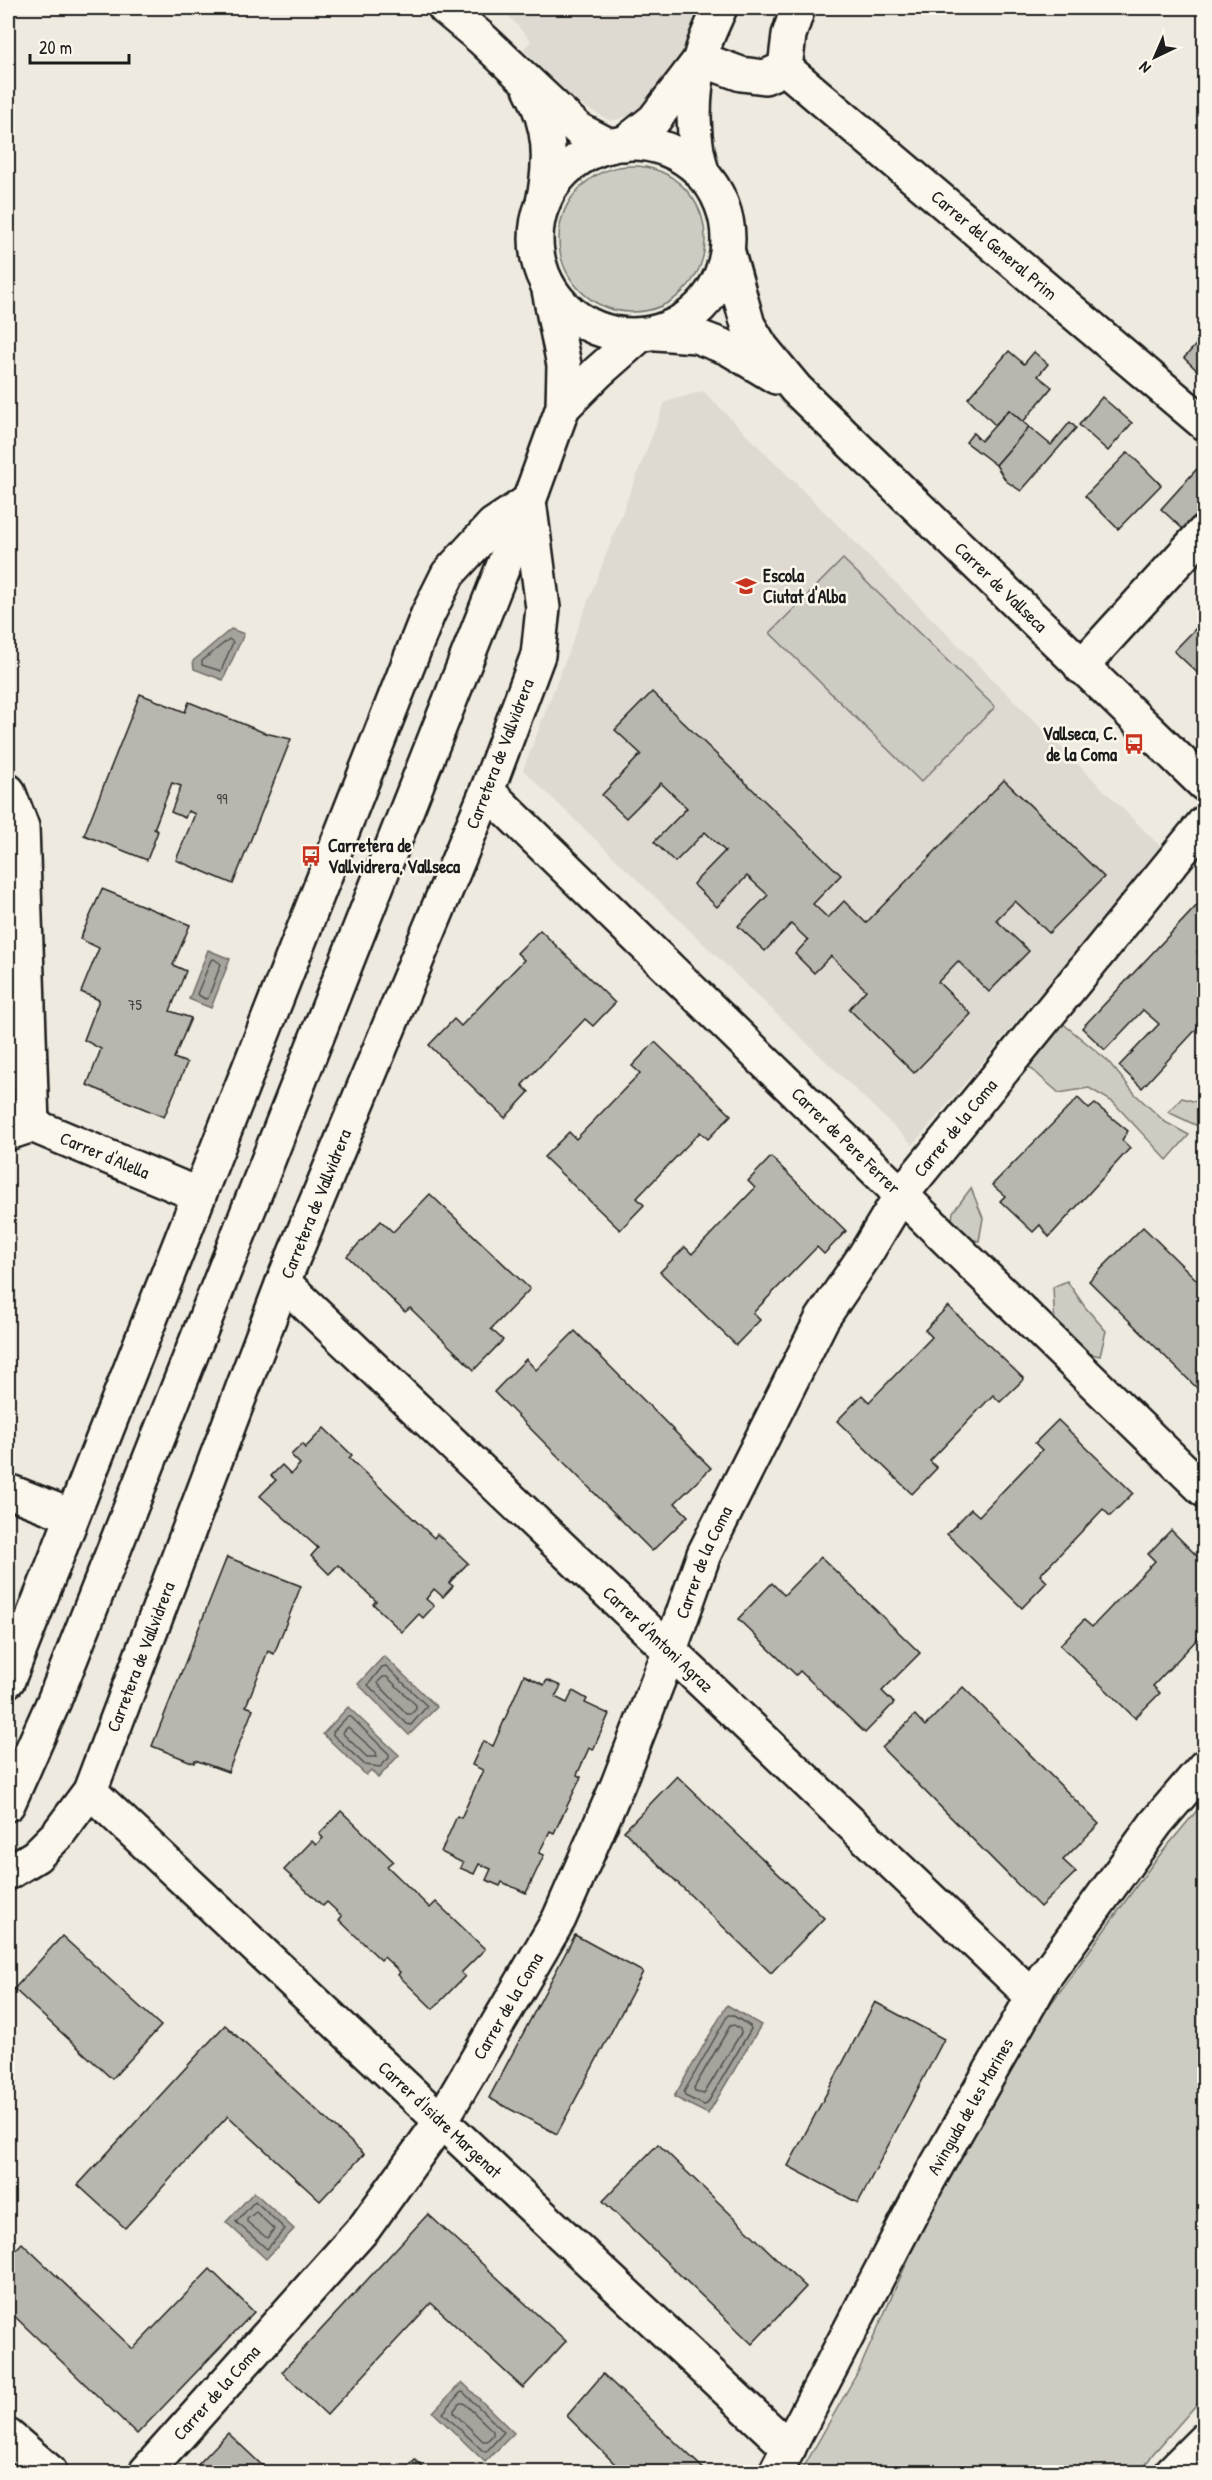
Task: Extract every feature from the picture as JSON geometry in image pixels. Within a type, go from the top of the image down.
[{"type":"main road","points":[[445,8],[481,38],[579,130],[617,145]]},
{"type":"main road","points":[[704,177],[696,141],[695,107],[700,59],[720,8]]},
{"type":"main road","points":[[700,59],[741,74],[765,77],[785,68],[789,35],[798,8]]},
{"type":"main road","points":[[617,145],[654,120],[700,59]]},
{"type":"main road","name":"Carrer del General Prim","points":[[785,68],[1204,423]]},
{"type":"main road","points":[[528,84],[542,110],[548,142],[549,175],[537,231],[537,253],[549,290],[563,306],[595,328],[613,334],[696,336],[728,348],[796,389]]},
{"type":"main road","points":[[543,203],[558,177],[570,166],[600,148],[617,145],[648,145],[671,151],[688,162],[704,177],[720,198],[729,235],[728,253],[717,287],[691,316],[649,334]]},
{"type":"main road","points":[[728,253],[748,325],[762,348],[796,389]]},
{"type":"main road","name":"Carretera de Vallvidrera","points":[[8,1804],[59,1690],[529,501],[563,407],[564,365],[549,290]]},
{"type":"main road","name":"Carretera de Vallvidrera","points":[[563,407],[598,372],[649,334]]},
{"type":"main road","name":"Carrer de Vallseca","points":[[796,389],[1204,784]]},
{"type":"main road","points":[[8,1680],[428,614],[448,574],[493,525],[529,501]]},
{"type":"main road","name":"Carretera de Vallvidrera","points":[[8,1873],[36,1856],[57,1834],[90,1791],[284,1282],[487,791],[538,655],[543,608],[529,501]]},
{"type":"main road","points":[[1081,667],[1204,532]]},
{"type":"main road","points":[[8,790],[22,826],[20,1129]]},
{"type":"main road","name":"Carrer de Pere Ferrer","points":[[487,791],[1204,1490]]},
{"type":"main road","name":"Carrer de la Coma","points":[[146,2472],[365,2226],[441,2121],[559,1919],[618,1784],[704,1554],[822,1319],[901,1195],[1204,823]]},
{"type":"main road","name":"Carrer d'Alella","points":[[20,1129],[199,1195]]},
{"type":"main road","name":"Carrer d'Antoni Agraz","points":[[284,1282],[1033,1997]]},
{"type":"main road","points":[[8,1491],[72,1516]]},
{"type":"main road","name":"Avinguda de les Marines","points":[[782,2460],[929,2180],[1045,1976],[1156,1822],[1204,1767]]},
{"type":"main road","name":"Carrer d'Isidre Margenat","points":[[90,1791],[441,2121],[782,2460]]},
{"type":"main road","points":[[8,2436],[50,2472]]},
{"type":"main road","points":[[1172,2472],[1204,2440]]},
{"type":"shaded area","points":[[502,8],[706,8],[679,74],[649,110],[611,121],[576,102],[523,49],[531,41]]},
{"type":"shaded area","points":[[632,166],[660,172],[683,188],[699,211],[705,239],[699,267],[683,290],[660,306],[632,312],[604,306],[581,290],[565,267],[559,239],[565,211],[581,188],[604,172]]},
{"type":"shaded area","name":"Escola Ciutat d'Alba","points":[[703,391],[1162,848],[913,1145],[523,770],[665,402]]},
{"type":"shaded area","points":[[843,559],[995,707],[921,782],[770,633]]},
{"type":"shaded area","points":[[1055,1017],[1107,1060],[1136,1095],[1165,1122],[1189,1135],[1167,1160],[1113,1102],[1089,1088],[1059,1093],[1027,1065]]},
{"type":"shaded area","points":[[1182,1098],[1204,1104],[1204,1129],[1168,1112]]},
{"type":"shaded area","points":[[971,1188],[983,1218],[979,1241],[950,1234],[953,1212]]},
{"type":"shaded area","points":[[1067,1281],[1106,1331],[1100,1356],[1074,1350],[1055,1329],[1053,1287]]},
{"type":"shaded area","points":[[1204,1802],[1204,2396],[1152,2455],[1141,2472],[801,2472],[859,2370],[921,2231],[1028,2035],[1154,1862]]},
{"type":"water","points":[[231,629],[244,634],[223,680],[194,669],[193,661]]},
{"type":"water","points":[[208,950],[230,959],[211,1008],[189,999]]},
{"type":"water","points":[[384,1656],[437,1707],[409,1735],[358,1684]]},
{"type":"water","points":[[348,1707],[399,1755],[378,1778],[371,1770],[366,1775],[323,1734]]},
{"type":"water","points":[[727,2005],[761,2025],[708,2114],[674,2097]]},
{"type":"water","points":[[254,2192],[294,2229],[266,2259],[226,2222]]},
{"type":"water","points":[[462,2382],[514,2433],[485,2462],[433,2412]]},
{"type":"building","points":[[1204,336],[1204,377],[1184,358]]},
{"type":"building","points":[[1009,351],[1024,364],[1034,352],[1048,364],[1038,376],[1052,387],[1023,422],[1009,410],[995,425],[968,398]]},
{"type":"building","points":[[1102,397],[1132,423],[1108,451],[1079,425]]},
{"type":"building","points":[[1009,410],[1029,427],[996,465],[966,442],[973,433],[981,441]]},
{"type":"building","points":[[1070,422],[1076,428],[1021,491],[1006,481],[996,465],[1029,427],[1051,445]]},
{"type":"building","points":[[1128,452],[1161,485],[1118,529],[1085,496]]},
{"type":"building","points":[[1204,461],[1204,509],[1185,531],[1161,509]]},
{"type":"building","points":[[1199,625],[1204,630],[1204,679],[1174,651]]},
{"type":"building","points":[[652,692],[841,875],[813,904],[828,918],[844,901],[866,923],[1004,780],[1104,877],[1049,933],[1015,901],[996,920],[1029,951],[989,992],[958,961],[938,982],[971,1014],[914,1073],[849,1009],[866,990],[831,956],[814,973],[795,954],[808,940],[791,924],[765,951],[738,926],[768,895],[747,876],[717,907],[693,884],[725,851],[705,832],[675,862],[654,842],[687,808],[661,783],[626,818],[602,795],[641,754],[615,730]]},
{"type":"building","points":[[140,694],[185,712],[189,702],[265,733],[291,739],[233,884],[176,860],[195,814],[188,811],[185,818],[171,812],[181,786],[172,783],[154,829],[158,831],[147,860],[84,835]]},
{"type":"building","points":[[102,889],[190,925],[173,965],[186,971],[170,1011],[191,1018],[174,1058],[187,1063],[164,1117],[87,1085],[101,1049],[84,1040],[99,1000],[81,992],[99,948],[80,939]]},
{"type":"building","points":[[1204,898],[1204,943],[1197,952],[1204,959],[1204,1021],[1142,1088],[1119,1066],[1159,1024],[1143,1010],[1105,1050],[1082,1028]]},
{"type":"building","points":[[540,930],[615,1003],[593,1026],[585,1019],[522,1085],[529,1092],[505,1118],[429,1045],[454,1019],[461,1026],[524,960],[517,953]]},
{"type":"building","points":[[655,1042],[731,1115],[708,1139],[700,1132],[637,1198],[644,1205],[620,1230],[544,1157],[569,1132],[576,1139],[640,1073],[632,1066]]},
{"type":"building","points":[[1078,1098],[1089,1109],[1095,1104],[1128,1131],[1122,1140],[1130,1148],[1049,1237],[1040,1225],[1033,1232],[1000,1201],[1005,1196],[992,1185]]},
{"type":"building","points":[[771,1157],[846,1231],[824,1254],[817,1247],[753,1313],[760,1320],[736,1345],[660,1272],[685,1247],[692,1254],[755,1188],[748,1181]]},
{"type":"building","points":[[430,1194],[530,1289],[491,1329],[503,1340],[474,1370],[410,1308],[405,1312],[347,1256],[381,1221],[393,1232]]},
{"type":"building","points":[[1143,1227],[1204,1287],[1204,1395],[1089,1281]]},
{"type":"building","points":[[948,1306],[1024,1379],[1000,1402],[993,1395],[930,1461],[937,1468],[912,1494],[837,1421],[862,1395],[869,1402],[932,1337],[925,1330]]},
{"type":"building","points":[[575,1331],[711,1468],[675,1503],[688,1516],[652,1551],[494,1392],[526,1359],[536,1370]]},
{"type":"building","points":[[1058,1420],[1133,1493],[1110,1516],[1103,1509],[1040,1575],[1047,1582],[1022,1608],[947,1534],[971,1509],[979,1516],[1042,1450],[1035,1443]]},
{"type":"building","points":[[324,1428],[352,1455],[349,1458],[434,1538],[437,1534],[468,1563],[449,1583],[453,1586],[443,1597],[434,1589],[426,1599],[434,1606],[423,1618],[419,1614],[402,1632],[373,1604],[376,1601],[338,1565],[329,1574],[311,1556],[318,1548],[260,1496],[276,1480],[271,1476],[282,1465],[291,1474],[300,1464],[291,1455],[302,1444],[305,1448]]},
{"type":"building","points":[[1171,1530],[1204,1563],[1204,1632],[1153,1686],[1160,1693],[1135,1718],[1060,1645],[1084,1620],[1092,1627],[1155,1561],[1148,1554]]},
{"type":"building","points":[[227,1557],[301,1586],[274,1654],[268,1651],[246,1706],[253,1709],[228,1772],[195,1760],[194,1763],[152,1746]]},
{"type":"building","points":[[821,1557],[920,1653],[882,1691],[894,1703],[865,1733],[800,1671],[796,1675],[738,1619],[772,1583],[784,1595]]},
{"type":"building","points":[[524,1675],[544,1685],[547,1680],[561,1686],[555,1697],[567,1703],[573,1691],[587,1699],[585,1703],[609,1714],[593,1750],[589,1748],[577,1775],[581,1777],[554,1833],[550,1831],[539,1853],[544,1855],[526,1893],[502,1882],[500,1886],[486,1880],[491,1869],[479,1864],[474,1874],[460,1868],[463,1863],[441,1852],[457,1816],[461,1818],[483,1770],[472,1765],[483,1741],[493,1746]]},
{"type":"building","points":[[963,1687],[1099,1824],[1063,1860],[1076,1872],[1040,1907],[882,1748],[915,1715],[925,1726]]},
{"type":"building","points":[[677,1776],[824,1918],[771,1973],[624,1831]]},
{"type":"building","points":[[341,1811],[393,1861],[387,1866],[430,1908],[436,1902],[485,1949],[461,1973],[465,1976],[433,2009],[398,1975],[400,1972],[384,1957],[381,1960],[339,1920],[342,1916],[327,1902],[323,1906],[284,1870],[312,1841],[316,1845],[323,1838],[319,1834]]},
{"type":"building","points":[[575,1935],[643,1972],[557,2134],[489,2098]]},
{"type":"building","points":[[62,1936],[161,2026],[112,2079],[14,1989]]},
{"type":"building","points":[[875,2002],[944,2039],[858,2203],[788,2166]]},
{"type":"building","points":[[225,2025],[364,2154],[320,2201],[228,2116],[125,2228],[78,2185]]},
{"type":"building","points":[[658,2144],[806,2287],[752,2344],[603,2201]]},
{"type":"building","points":[[428,2214],[566,2341],[523,2388],[431,2303],[327,2415],[282,2372]]},
{"type":"building","points":[[22,2243],[133,2349],[210,2269],[254,2312],[137,2434],[8,2310],[8,2258]]},
{"type":"building","points":[[603,2374],[707,2472],[623,2472],[567,2416]]},
{"type":"building","points":[[228,2433],[269,2472],[191,2472]]},
{"type":"building","points":[[415,2460],[428,2472],[403,2472]]},
{"type":"place","name":"Escola Ciutat d'Alba","points":[[746,586]]},
{"type":"place","name":"Vallseca, C. de la Coma","points":[[1134,744]]},
{"type":"place","name":"Carretera de Vallvidrera, Vallseca","points":[[311,856]]}]
